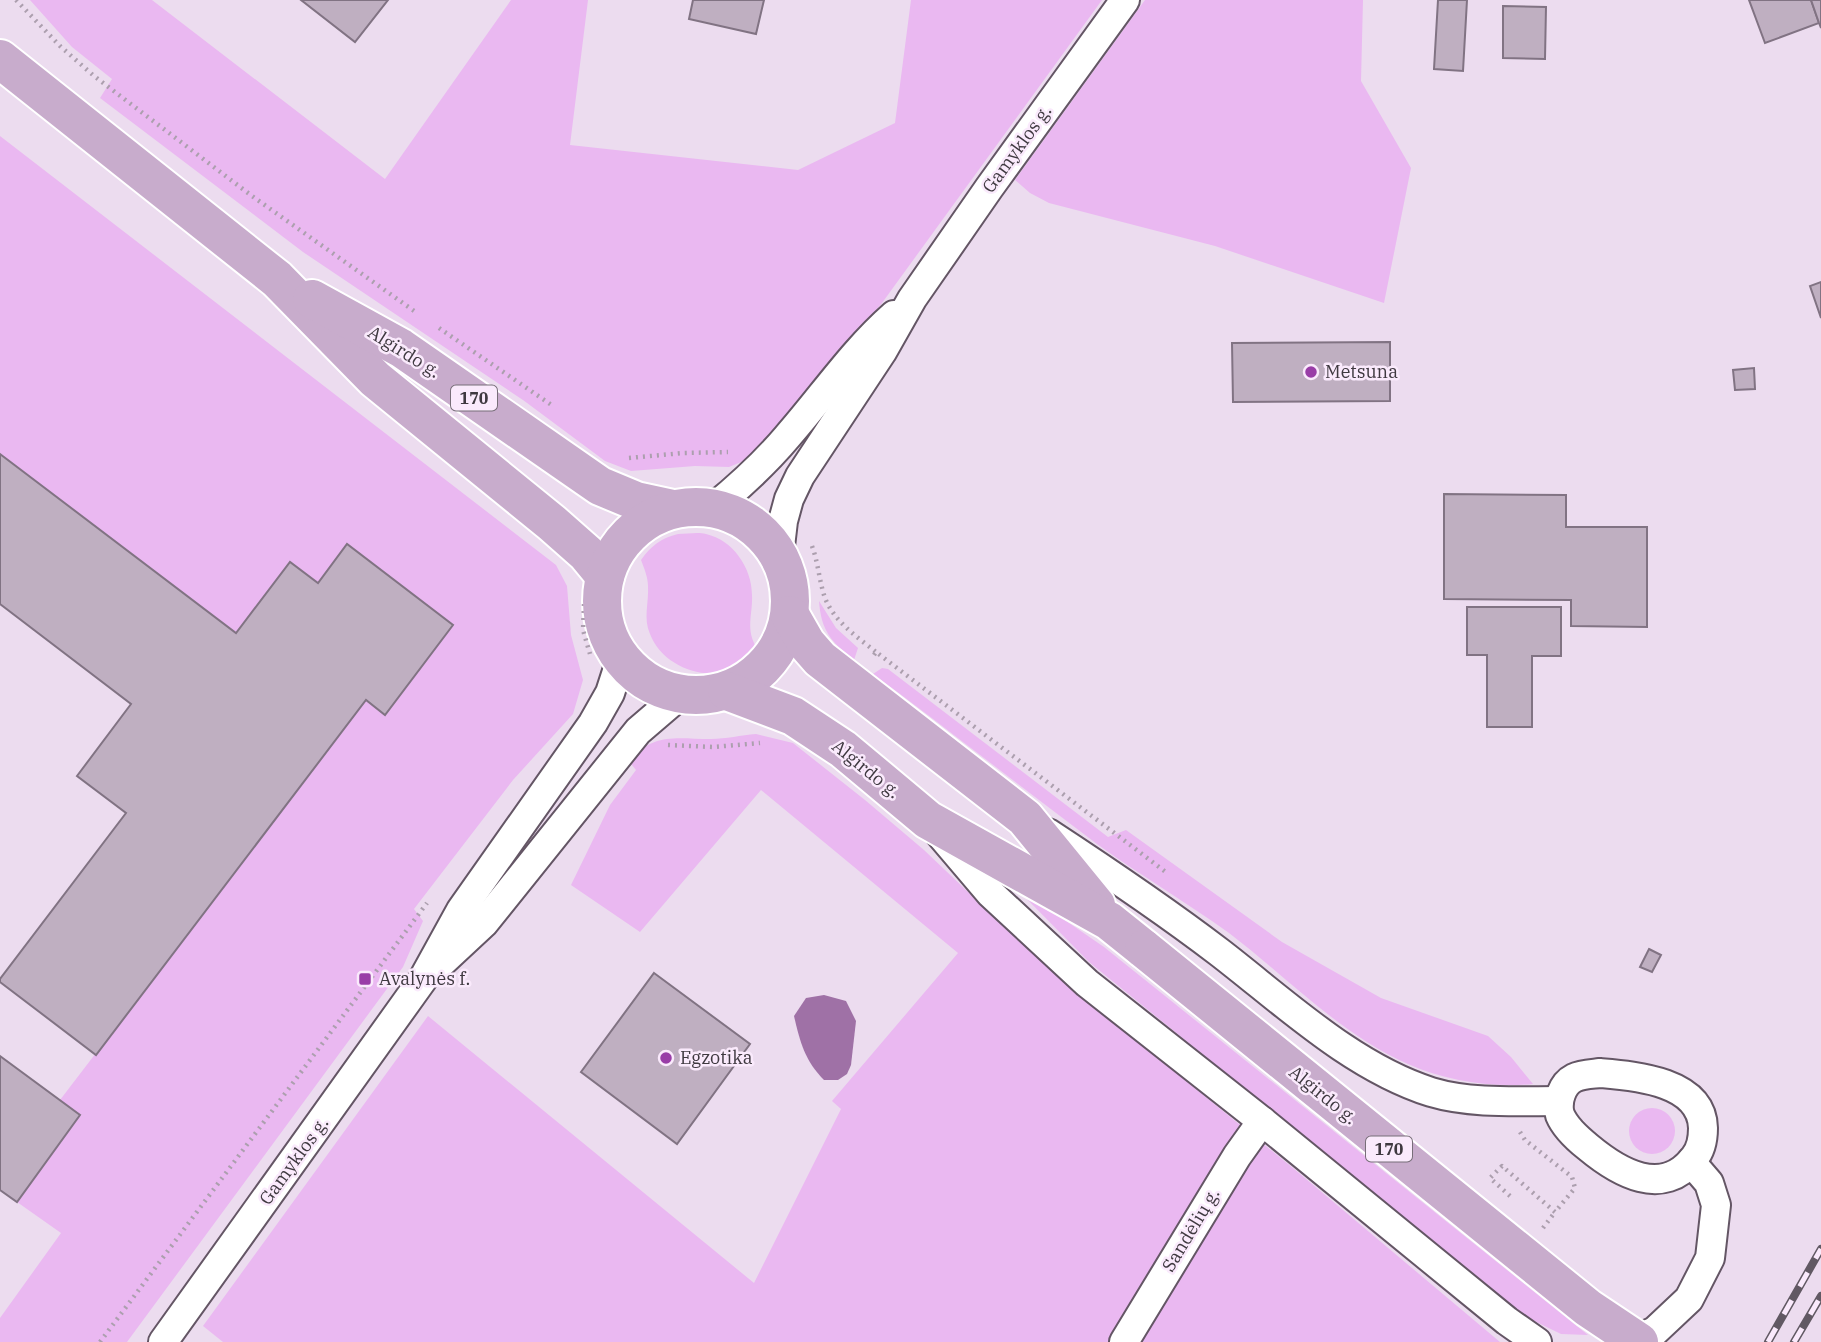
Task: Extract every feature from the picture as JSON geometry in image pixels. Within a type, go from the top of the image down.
[{"type":"main road","name":"Algirdo g.","points":[[0,59],[277,279],[375,380],[586,553],[594,589],[601,605],[607,633],[606,660],[647,682],[680,695],[704,696],[727,691],[750,679],[769,662],[783,640],[790,615],[787,574],[794,548],[767,538],[751,524],[733,514],[693,506],[673,509],[650,518],[630,533],[594,589]]},
{"type":"main road","name":"Algirdo g.","points":[[277,279],[401,348],[600,486],[636,502],[673,509]]},
{"type":"main road","name":"Algirdo g.","points":[[790,615],[806,643],[820,659],[1025,818],[1109,921]]},
{"type":"main road","name":"Algirdo g.","points":[[727,691],[793,716],[843,749],[928,820],[1109,921],[1566,1291],[1639,1342]]},
{"type":"street","name":"Gamyklos g.","points":[[794,548],[783,521],[789,499],[800,476],[882,352],[912,299],[1121,2]]},
{"type":"street","name":"Gamyklos g.","points":[[713,508],[743,484],[787,437],[868,338],[912,299]]},
{"type":"street","name":"Gamyklos g.","points":[[163,1342],[423,979],[461,910],[593,723],[610,694],[606,660]]},
{"type":"street","name":"Gamyklos g.","points":[[423,979],[484,923],[638,731],[651,717],[680,695]]},
{"type":"street","points":[[1025,818],[1192,932],[1360,1060],[1409,1084],[1435,1093],[1465,1098],[1559,1101]]},
{"type":"street","points":[[928,820],[990,893],[1087,983],[1262,1121],[1507,1321],[1537,1342]]},
{"type":"street","points":[[1600,1073],[1642,1077],[1676,1089],[1693,1101],[1703,1125],[1699,1153],[1675,1173],[1658,1179],[1639,1178],[1621,1171],[1578,1139],[1560,1115],[1559,1101],[1565,1086],[1572,1079],[1600,1073]]},
{"type":"street","name":"Sandėlių g.","points":[[1124,1342],[1237,1156],[1262,1121]]},
{"type":"street","points":[[1632,1342],[1655,1331],[1689,1299],[1710,1258],[1716,1205],[1709,1183],[1691,1162]]},
{"type":"path","points":[[16,0],[60,46],[94,76],[252,196],[424,317]]},
{"type":"path","points":[[435,325],[559,411]]},
{"type":"path","points":[[622,456],[643,458],[683,453],[731,452]]},
{"type":"path","points":[[794,548],[816,559],[825,597],[835,615],[845,627],[876,652]]},
{"type":"path","points":[[594,589],[583,630],[606,660]]},
{"type":"path","points":[[100,1342],[428,902]]},
{"type":"path","points":[[1519,1203],[1490,1178],[1502,1166],[1546,1204]]},
{"type":"shaded area","points":[[30,0],[152,0],[385,179],[511,0],[588,0],[570,145],[798,170],[895,123],[911,0],[1102,0],[882,303],[761,449],[746,460],[729,467],[695,466],[631,471],[605,461],[523,400],[303,252],[100,98],[112,79],[72,47]]},
{"type":"shaded area","points":[[1145,0],[1363,0],[1361,81],[1411,168],[1384,303],[1215,246],[1049,203],[1030,193],[1015,180]]},
{"type":"shaded area","points":[[0,136],[556,565],[567,586],[571,635],[583,680],[573,714],[513,780],[414,909],[423,921],[403,967],[127,1342],[0,1342],[0,1318],[61,1233],[17,1202],[80,1115],[60,1100],[366,700],[386,715],[453,625],[347,545],[318,583],[290,562],[236,633],[0,454]]},
{"type":"shaded area","points":[[703,533],[725,542],[745,565],[749,575],[752,595],[750,628],[757,648],[731,669],[704,673],[682,667],[663,653],[650,634],[647,616],[648,583],[641,560],[657,543],[678,534]]},
{"type":"shaded area","points":[[819,601],[836,628],[858,648],[854,660],[829,635],[822,620]]},
{"type":"shaded area","points":[[882,668],[888,669],[1108,837],[1126,830],[1282,942],[1381,998],[1488,1036],[1511,1057],[1533,1084],[1485,1084],[1454,1079],[1408,1064],[1383,1052],[1315,1004],[1229,933],[1097,844],[873,674]]},
{"type":"shaded area","points":[[756,734],[793,743],[865,800],[924,850],[1050,970],[1293,1168],[1500,1342],[223,1342],[203,1326],[428,1016],[754,1283],[841,1109],[832,1101],[958,953],[761,790],[640,932],[571,885],[610,805],[636,770],[628,760],[638,751],[667,739],[717,739]]},
{"type":"shaded area","points":[[1011,883],[1104,947],[1588,1335],[1561,1334],[1526,1317],[1089,962]]},
{"type":"shaded area","points":[[824,995],[846,1001],[856,1021],[851,1065],[847,1074],[838,1080],[824,1080],[812,1066],[801,1043],[794,1016],[806,998]]},
{"type":"shaded area","points":[[1652,1108],[1669,1114],[1675,1131],[1669,1148],[1652,1154],[1635,1148],[1629,1131],[1635,1114]]},
{"type":"building","points":[[301,0],[388,0],[355,42]]},
{"type":"building","points":[[693,0],[764,0],[756,34],[689,19]]},
{"type":"building","points":[[1438,0],[1467,0],[1463,71],[1434,69]]},
{"type":"building","points":[[1749,0],[1811,0],[1819,23],[1765,43]]},
{"type":"building","points":[[1811,0],[1821,0],[1821,28],[1819,23]]},
{"type":"building","points":[[1503,6],[1546,7],[1545,59],[1503,58]]},
{"type":"building","points":[[1821,282],[1821,318],[1810,286]]},
{"type":"building","name":"Metsuna","points":[[1390,342],[1390,401],[1233,402],[1232,343]]},
{"type":"building","points":[[1754,368],[1755,389],[1735,390],[1733,370]]},
{"type":"building","points":[[0,454],[236,633],[290,562],[318,583],[347,544],[453,625],[385,715],[366,700],[96,1055],[0,982],[0,979],[126,813],[77,776],[131,704],[0,604]]},
{"type":"building","points":[[1444,494],[1566,495],[1566,527],[1647,527],[1647,627],[1571,626],[1571,600],[1444,599]]},
{"type":"building","points":[[1467,607],[1561,607],[1561,656],[1532,656],[1532,727],[1487,727],[1487,655],[1467,655]]},
{"type":"building","points":[[1649,949],[1661,955],[1652,972],[1640,967]]},
{"type":"building","name":"Egzotika","points":[[654,973],[750,1044],[677,1144],[581,1072]]},
{"type":"building","points":[[0,1056],[80,1115],[17,1202],[0,1190]]},
{"type":"railway","points":[[1768,1342],[1821,1249]]},
{"type":"railway","points":[[1794,1342],[1821,1296]]},
{"type":"place","name":"Metsuna","points":[[1311,372]]},
{"type":"place","name":"Avalynės f.","points":[[365,979]]},
{"type":"place","name":"Egzotika","points":[[666,1058]]}]
